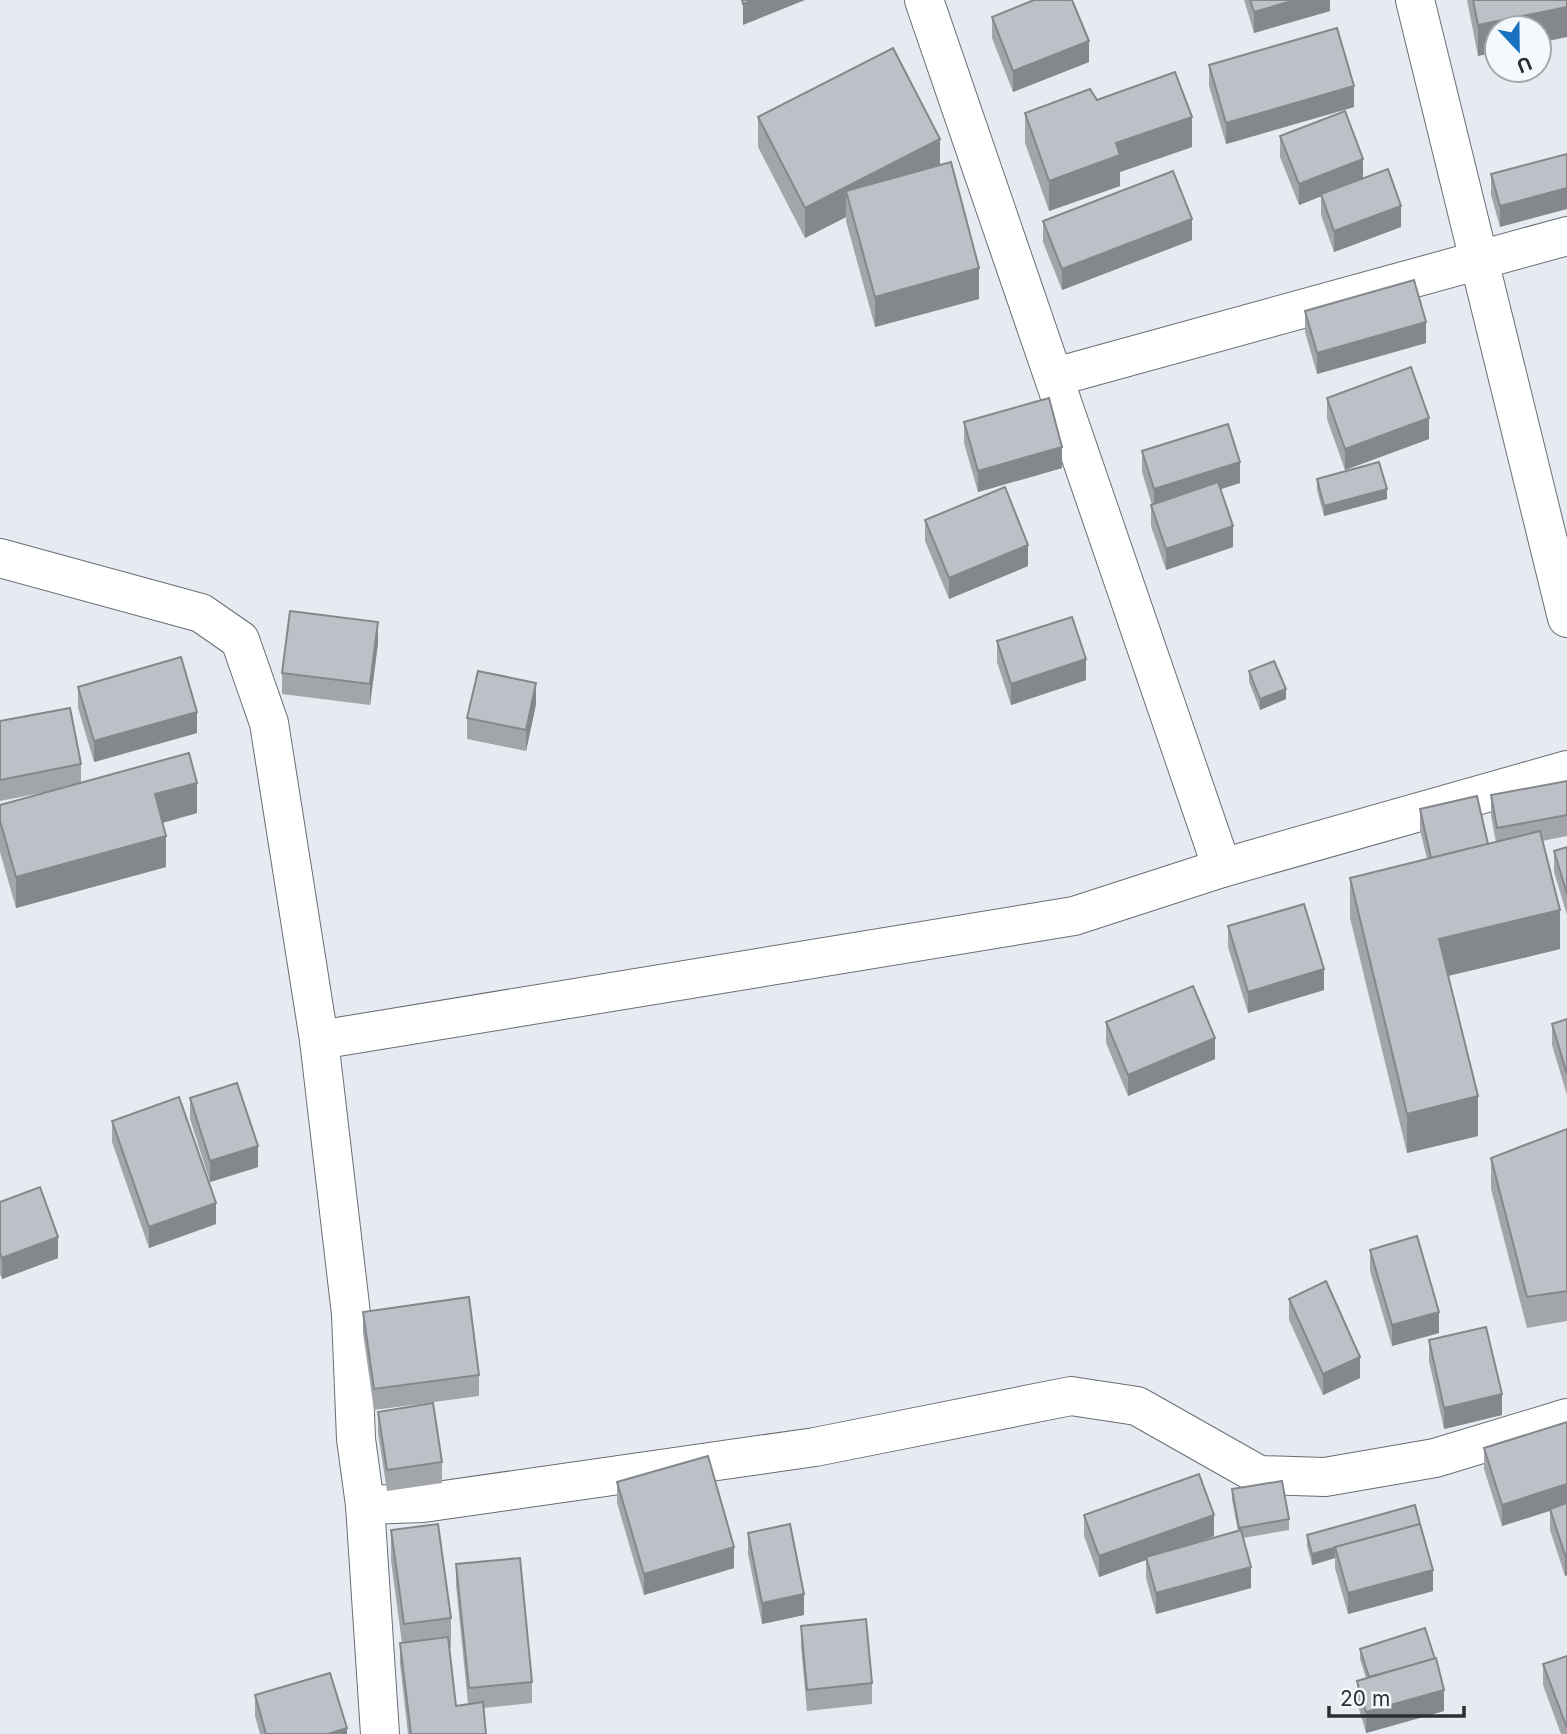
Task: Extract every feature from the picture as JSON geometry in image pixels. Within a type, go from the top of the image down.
[{"type":"street","points":[[924,0],[1222,868]]},
{"type":"street","points":[[1415,0],[1567,618]]},
{"type":"street","points":[[1055,376],[1567,236]]},
{"type":"street","points":[[0,558],[201,613],[240,640],[269,723],[319,1040],[351,1314],[356,1439],[365,1505],[380,1734]]},
{"type":"street","points":[[319,1040],[1074,916],[1222,868],[1567,770]]},
{"type":"street","points":[[365,1505],[423,1503],[801,1449],[1070,1396],[1137,1406],[1259,1475],[1325,1478],[1436,1458],[1567,1418]]},
{"type":"building","points":[[1034,0],[1072,0],[1089,41],[1013,71],[992,17]]},
{"type":"building","points":[[1250,0],[1295,0],[1254,12]]},
{"type":"building","points":[[1473,0],[1567,0],[1567,7],[1532,14],[1483,14],[1483,24],[1478,25]]},
{"type":"building","points":[[1337,28],[1354,86],[1226,123],[1209,65]]},
{"type":"building","points":[[893,48],[940,139],[805,208],[758,117]]},
{"type":"building","points":[[1175,72],[1192,117],[1116,143],[1120,155],[1049,181],[1025,113],[1090,89],[1097,100]]},
{"type":"building","points":[[1345,111],[1363,159],[1299,184],[1280,136]]},
{"type":"building","points":[[1567,154],[1567,188],[1500,206],[1491,174]]},
{"type":"building","points":[[951,162],[979,268],[875,297],[846,191]]},
{"type":"building","points":[[1388,169],[1401,206],[1334,231],[1321,194]]},
{"type":"building","points":[[1173,171],[1192,219],[1062,269],[1043,221]]},
{"type":"building","points":[[1414,280],[1426,322],[1317,353],[1305,311]]},
{"type":"building","points":[[1411,367],[1429,418],[1345,449],[1327,398]]},
{"type":"building","points":[[1049,398],[1062,447],[978,471],[964,422]]},
{"type":"building","points":[[1228,424],[1240,462],[1154,489],[1142,451]]},
{"type":"building","points":[[1379,462],[1387,489],[1324,506],[1317,479]]},
{"type":"building","points":[[1218,482],[1233,526],[1166,549],[1151,505]]},
{"type":"building","points":[[1005,487],[1028,545],[949,578],[925,520]]},
{"type":"building","points":[[290,611],[378,622],[370,684],[282,673]]},
{"type":"building","points":[[1072,617],[1086,659],[1011,684],[997,641]]},
{"type":"building","points":[[181,657],[197,712],[94,741],[78,687]]},
{"type":"building","points":[[1274,661],[1286,689],[1260,699],[1249,671]]},
{"type":"building","points":[[478,671],[536,683],[526,730],[467,718]]},
{"type":"building","points":[[70,708],[81,764],[0,780],[0,721]]},
{"type":"building","points":[[189,753],[197,783],[155,794],[166,836],[16,877],[0,821],[0,805]]},
{"type":"building","points":[[1567,781],[1567,815],[1497,828],[1491,795]]},
{"type":"building","points":[[1477,796],[1488,844],[1431,858],[1420,809]]},
{"type":"building","points":[[1540,831],[1560,910],[1439,939],[1478,1096],[1407,1114],[1350,878]]},
{"type":"building","points":[[1567,847],[1567,894],[1554,851]]},
{"type":"building","points":[[1304,904],[1324,969],[1248,992],[1228,926]]},
{"type":"building","points":[[1193,986],[1215,1038],[1128,1075],[1106,1022]]},
{"type":"building","points":[[1567,1019],[1567,1074],[1552,1024]]},
{"type":"building","points":[[237,1083],[258,1146],[210,1161],[190,1098]]},
{"type":"building","points":[[179,1097],[216,1203],[149,1227],[112,1121]]},
{"type":"building","points":[[1567,1129],[1567,1291],[1527,1297],[1491,1158]]},
{"type":"building","points":[[40,1187],[58,1237],[2,1258],[0,1202]]},
{"type":"building","points":[[1417,1236],[1439,1312],[1392,1325],[1370,1250]]},
{"type":"building","points":[[1326,1281],[1360,1357],[1323,1374],[1289,1299]]},
{"type":"building","points":[[469,1297],[479,1375],[374,1389],[363,1312]]},
{"type":"building","points":[[1486,1327],[1502,1394],[1444,1408],[1429,1340]]},
{"type":"building","points":[[433,1403],[442,1462],[387,1470],[378,1412]]},
{"type":"building","points":[[1567,1422],[1567,1484],[1502,1505],[1484,1448]]},
{"type":"building","points":[[708,1456],[734,1547],[644,1574],[617,1482]]},
{"type":"building","points":[[1199,1474],[1214,1515],[1099,1556],[1084,1515]]},
{"type":"building","points":[[1282,1481],[1289,1519],[1239,1528],[1232,1489]]},
{"type":"building","points":[[1567,1503],[1567,1554],[1565,1555],[1550,1509]]},
{"type":"building","points":[[1415,1505],[1420,1524],[1312,1554],[1307,1535]]},
{"type":"building","points":[[438,1524],[451,1618],[404,1624],[391,1530]]},
{"type":"building","points":[[790,1524],[804,1594],[762,1603],[748,1533]]},
{"type":"building","points":[[1420,1524],[1433,1570],[1348,1593],[1335,1547]]},
{"type":"building","points":[[1241,1530],[1251,1567],[1156,1593],[1146,1557]]},
{"type":"building","points":[[520,1558],[532,1682],[469,1688],[456,1564]]},
{"type":"building","points":[[866,1619],[872,1683],[807,1690],[801,1626]]},
{"type":"building","points":[[1425,1628],[1435,1659],[1369,1677],[1360,1649]]},
{"type":"building","points":[[448,1637],[456,1706],[483,1702],[486,1734],[411,1734],[400,1643]]},
{"type":"building","points":[[1567,1656],[1567,1728],[1543,1664]]},
{"type":"building","points":[[1436,1658],[1444,1690],[1366,1712],[1357,1681]]},
{"type":"building","points":[[330,1673],[347,1728],[328,1734],[266,1734],[255,1695]]}]
